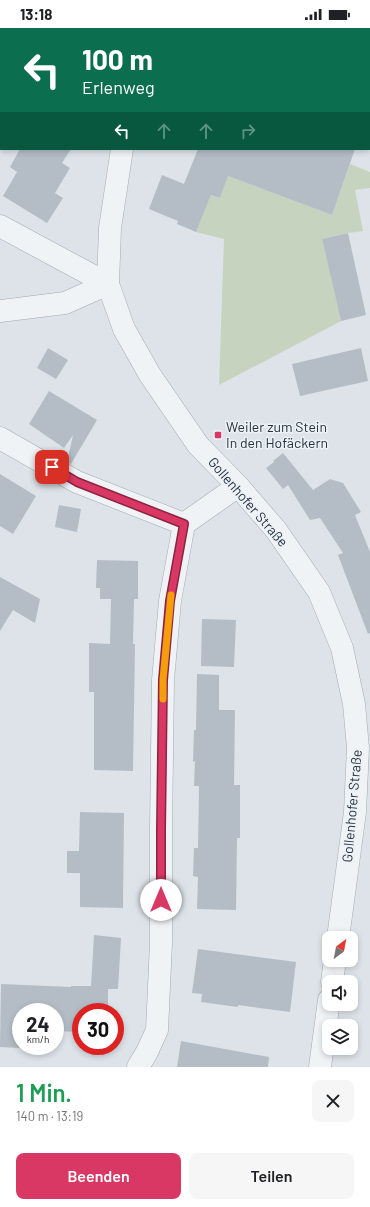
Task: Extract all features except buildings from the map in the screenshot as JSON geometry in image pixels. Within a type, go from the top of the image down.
[{"type":"street","name":"Gollenhofer Straße","points":[[122,150],[110,228],[108,284],[124,329],[150,375],[198,445],[238,486],[276,530],[319,592],[342,648],[354,704],[358,748],[355,812],[339,931]]},
{"type":"street","points":[[0,226],[108,284]]},
{"type":"street","points":[[0,310],[65,303],[108,284]]},
{"type":"street","points":[[0,438],[77,482],[184,524]]},
{"type":"street","points":[[138,1067],[157,1030],[161,943],[163,680],[170,601],[184,524],[238,486]]},
{"type":"street","points":[[320,1067],[328,1011]]},
{"type":"green space","points":[[350,164],[370,172],[370,188],[355,190],[363,231],[322,239],[341,321],[219,385],[224,239],[196,232],[211,195],[220,198],[228,176],[332,215]]},
{"type":"slow traffic","points":[[163,699],[163,680],[171,595]]},
{"type":"place","name":"Weiler zum Stein In den Hofäckern","points":[[218,435]]},
{"type":"route","points":[[52,467],[77,482],[184,524],[170,601],[163,680],[161,900]]}]
